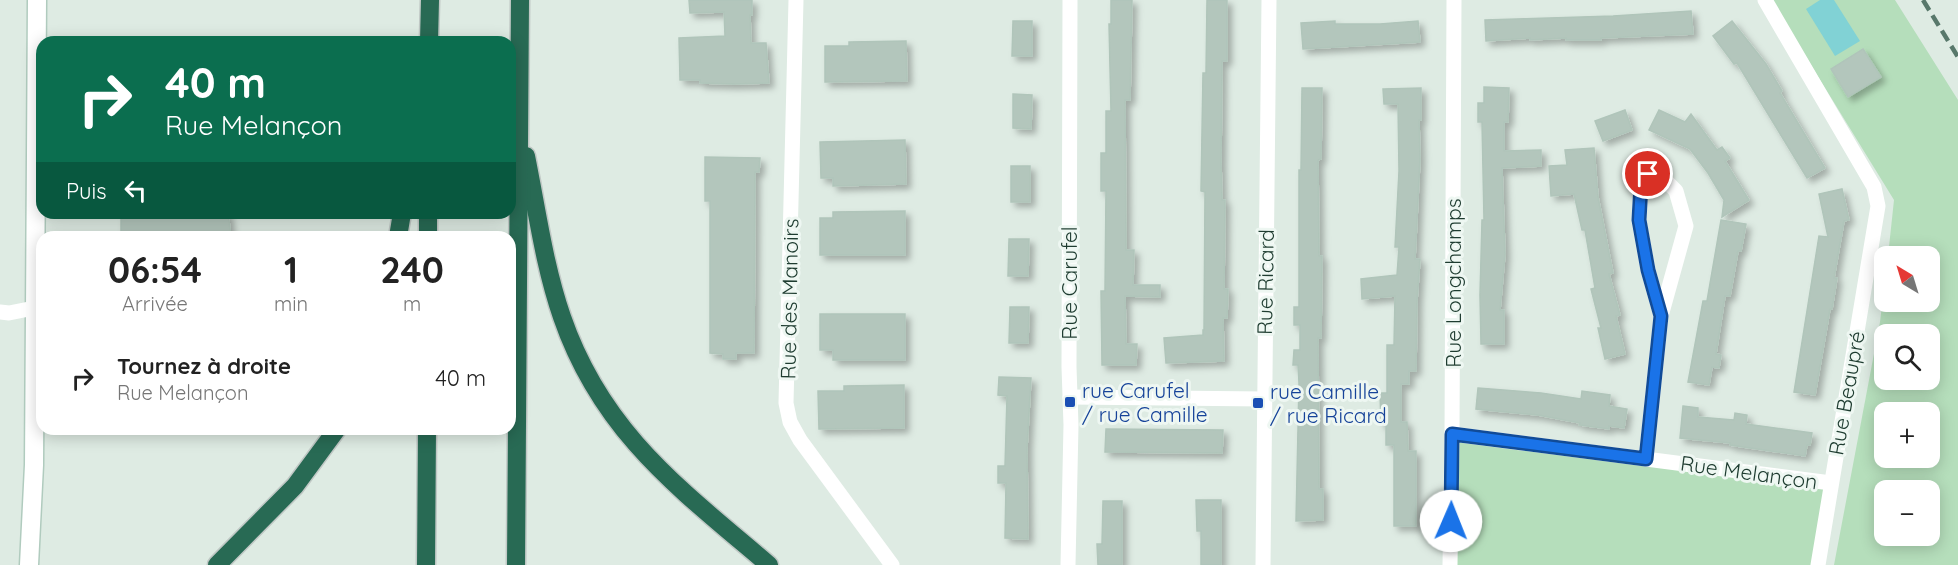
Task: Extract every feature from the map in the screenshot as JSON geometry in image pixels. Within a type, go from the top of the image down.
[{"type":"highway","points":[[429,36],[430,0]]},
{"type":"highway","points":[[516,565],[520,0]]},
{"type":"highway","points":[[519,119],[553,288],[567,331],[590,381],[619,424],[646,457],[674,484],[770,565]]},
{"type":"highway","points":[[217,565],[295,486],[333,435]]},
{"type":"highway","points":[[426,565],[427,435]]},
{"type":"street","points":[[37,0],[37,36]]},
{"type":"street","name":"Rue des Manoirs","points":[[796,0],[786,403],[790,422],[800,440],[892,565]]},
{"type":"street","name":"Rue Carufel","points":[[1068,565],[1070,0]]},
{"type":"street","name":"Rue Ricard","points":[[1263,565],[1269,0]]},
{"type":"street","name":"Rue Longchamps","points":[[1450,565],[1454,0]]},
{"type":"street","name":"Rue Beaupré","points":[[1765,0],[1874,187],[1878,206],[1818,565]]},
{"type":"street","points":[[29,565],[34,476],[36,103]]},
{"type":"street","points":[[1646,459],[1661,316],[1686,226],[1676,191],[1660,175],[1648,174],[1641,185],[1639,220],[1648,270],[1661,316]]},
{"type":"street","points":[[0,312],[9,313],[34,308]]},
{"type":"street","points":[[1070,397],[1264,399]]},
{"type":"street","name":"Rue Melançon","points":[[1452,434],[1831,483]]},
{"type":"green space","points":[[1771,0],[1895,0],[1958,100],[1958,565],[1834,565],[1874,354],[1874,390],[1940,390],[1940,324],[1880,324],[1881,312],[1940,312],[1940,246],[1889,246],[1894,200]]},
{"type":"green space","points":[[1452,434],[1831,483],[1818,565],[1450,565]]},
{"type":"water","points":[[1820,0],[1834,0],[1860,41],[1835,56],[1806,9]]},
{"type":"building","points":[[689,0],[752,0],[751,43],[766,43],[769,83],[700,83],[700,80],[680,80],[679,38],[725,36],[724,12],[690,13]]},
{"type":"building","points":[[1111,0],[1132,0],[1130,100],[1125,100],[1126,250],[1134,250],[1133,285],[1160,285],[1160,297],[1125,296],[1126,344],[1137,344],[1136,365],[1102,365],[1101,291],[1105,291],[1106,191],[1101,191],[1101,153],[1106,153],[1106,111],[1111,111],[1109,24],[1111,24]]},
{"type":"building","points":[[1207,0],[1227,0],[1227,61],[1222,61],[1221,162],[1222,200],[1225,200],[1224,289],[1228,289],[1227,318],[1223,318],[1224,361],[1166,363],[1164,338],[1203,335],[1204,330],[1205,192],[1201,191]]},
{"type":"building","points":[[1691,11],[1693,34],[1601,38],[1601,40],[1566,40],[1566,38],[1530,40],[1530,38],[1486,41],[1485,20]]},
{"type":"building","points":[[1013,21],[1032,21],[1032,56],[1012,56]]},
{"type":"building","points":[[1335,21],[1335,24],[1380,24],[1418,21],[1420,42],[1303,49],[1301,23]]},
{"type":"building","points":[[1732,21],[1766,64],[1782,91],[1780,93],[1825,168],[1807,178],[1737,63],[1734,64],[1713,36]]},
{"type":"building","points":[[906,41],[907,81],[825,82],[825,46],[849,46],[849,42]]},
{"type":"building","points":[[1863,49],[1881,77],[1848,97],[1831,69]]},
{"type":"building","points":[[1484,87],[1509,88],[1508,122],[1504,122],[1504,151],[1541,150],[1541,166],[1502,168],[1505,254],[1500,310],[1504,310],[1504,344],[1481,344],[1480,295],[1482,220],[1484,220],[1482,122],[1478,122],[1478,103],[1484,103]]},
{"type":"building","points":[[1302,88],[1322,88],[1321,159],[1318,160],[1319,256],[1322,256],[1321,338],[1318,338],[1319,489],[1323,489],[1323,520],[1296,521],[1299,383],[1298,365],[1293,365],[1294,350],[1300,350],[1300,325],[1294,325],[1294,307],[1299,307],[1299,170],[1301,170]]},
{"type":"building","points":[[1421,88],[1415,259],[1420,259],[1416,371],[1409,371],[1409,384],[1401,384],[1401,422],[1407,422],[1408,451],[1416,451],[1416,526],[1394,526],[1394,445],[1386,445],[1386,423],[1381,424],[1380,393],[1387,393],[1387,345],[1394,345],[1395,296],[1362,299],[1361,279],[1397,275],[1399,247],[1395,247],[1399,171],[1398,104],[1384,104],[1383,89]]},
{"type":"building","points":[[1013,94],[1032,95],[1031,129],[1013,128]]},
{"type":"building","points":[[1625,110],[1632,130],[1603,141],[1595,121]]},
{"type":"building","points":[[1659,110],[1685,122],[1691,114],[1717,150],[1722,147],[1730,158],[1725,161],[1749,200],[1722,217],[1724,200],[1690,149],[1649,130]]},
{"type":"building","points":[[905,140],[906,184],[833,186],[833,178],[821,178],[820,142]]},
{"type":"building","points":[[1594,148],[1598,197],[1613,273],[1609,274],[1620,315],[1616,316],[1625,354],[1605,359],[1598,328],[1601,328],[1591,289],[1595,288],[1585,230],[1582,230],[1574,194],[1551,196],[1549,166],[1567,165],[1565,150]]},
{"type":"building","points":[[705,157],[760,158],[759,172],[755,172],[754,353],[736,353],[736,359],[723,359],[723,354],[710,353],[710,201],[705,201]]},
{"type":"building","points":[[1011,166],[1030,166],[1030,202],[1011,202]]},
{"type":"building","points":[[1842,189],[1849,220],[1844,221],[1834,278],[1837,278],[1832,309],[1830,309],[1815,395],[1794,392],[1819,236],[1828,237],[1819,194]]},
{"type":"building","points":[[905,211],[905,255],[820,255],[820,218],[833,218],[833,212]]},
{"type":"building","points":[[121,219],[229,219],[230,231],[121,231]]},
{"type":"building","points":[[1721,220],[1746,224],[1741,251],[1738,251],[1730,296],[1725,296],[1716,354],[1721,355],[1719,368],[1712,367],[1709,385],[1688,382],[1703,301],[1707,301]]},
{"type":"building","points":[[1009,239],[1029,239],[1028,276],[1008,276]]},
{"type":"building","points":[[1010,307],[1029,307],[1028,343],[1009,343]]},
{"type":"building","points":[[820,314],[905,314],[905,360],[833,360],[833,350],[820,350]]},
{"type":"building","points":[[999,377],[1031,378],[1027,448],[1028,539],[1005,538],[1006,483],[998,483],[998,466],[1005,466],[1007,396],[998,395]]},
{"type":"building","points":[[904,385],[904,428],[819,429],[818,391],[844,391],[844,386]]},
{"type":"building","points":[[1478,388],[1581,399],[1582,391],[1610,395],[1609,406],[1627,409],[1624,428],[1609,426],[1609,429],[1579,425],[1580,423],[1538,415],[1476,409]]},
{"type":"building","points":[[1683,406],[1698,408],[1698,417],[1734,420],[1735,413],[1747,415],[1746,424],[1812,433],[1810,445],[1807,445],[1805,456],[1730,445],[1730,443],[1680,438]]},
{"type":"building","points":[[1106,429],[1223,430],[1222,453],[1105,452]]},
{"type":"building","points":[[1196,500],[1221,500],[1221,565],[1201,565],[1201,531],[1197,531]]},
{"type":"building","points":[[1103,501],[1122,501],[1122,565],[1098,565],[1097,544],[1102,544]]},
{"type":"railway","points":[[1923,0],[1958,57]]},
{"type":"place","name":"rue Carufel / rue Camille","points":[[1070,402]]},
{"type":"place","name":"rue Camille / rue Ricard","points":[[1258,403]]},
{"type":"route","points":[[1451,521],[1452,434],[1646,459],[1661,316],[1648,270],[1639,220],[1641,185],[1648,174]]}]
